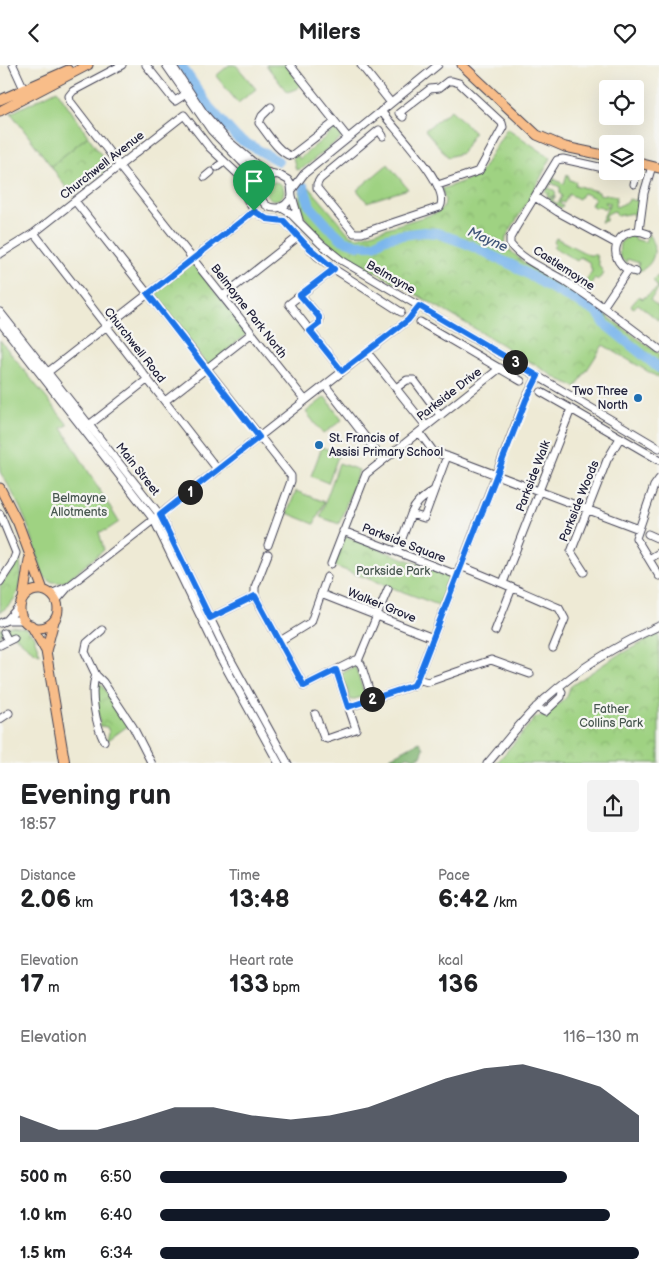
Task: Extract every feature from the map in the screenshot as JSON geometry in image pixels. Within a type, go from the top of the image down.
[{"type":"main road","points":[[0,100],[81,65]]},
{"type":"main road","points":[[0,111],[88,65]]},
{"type":"main road","points":[[462,65],[537,135],[564,147],[599,154]]},
{"type":"main road","points":[[0,488],[12,509],[29,556],[58,613],[46,651]]},
{"type":"main road","points":[[29,556],[28,576],[22,602],[22,615],[46,651],[65,763]]},
{"type":"main road","points":[[22,602],[32,591],[50,595]]},
{"type":"main road","points":[[27,623],[41,627],[54,621]]},
{"type":"street","points":[[13,65],[24,89]]},
{"type":"street","name":"Belmayne Park North","points":[[122,65],[73,91],[69,96],[70,101],[305,400]]},
{"type":"street","points":[[146,65],[175,101],[186,94]]},
{"type":"street","points":[[166,65],[211,130],[251,171],[256,179],[259,194]]},
{"type":"street","points":[[290,65],[348,138]]},
{"type":"street","points":[[361,65],[391,103]]},
{"type":"street","points":[[280,207],[289,201],[304,174],[438,65]]},
{"type":"street","points":[[174,67],[203,112],[227,140],[260,169],[283,177],[304,174]]},
{"type":"street","points":[[403,117],[399,113],[428,90],[438,88],[452,81],[459,83],[502,123],[503,127],[479,171],[438,185]]},
{"type":"street","points":[[271,107],[262,115],[259,123],[281,150],[291,156],[335,122]]},
{"type":"street","points":[[381,111],[434,178],[442,199],[440,207],[362,233],[354,233],[317,188],[317,184],[320,179],[379,130],[384,136]]},
{"type":"street","name":"Churchwell Avenue","points":[[0,254],[34,233],[75,201],[118,163],[184,115],[199,135],[224,162]]},
{"type":"street","name":"Castlemoyne","points":[[599,167],[560,159],[555,162],[510,238],[510,244],[531,261],[603,307],[659,349]]},
{"type":"street","points":[[211,172],[224,162],[245,183],[247,199],[254,211],[267,219],[284,221],[317,256],[334,269],[402,312]]},
{"type":"street","points":[[639,231],[644,193],[655,167]]},
{"type":"street","points":[[259,194],[261,183],[269,176],[274,175]]},
{"type":"street","name":"Belmayne","points":[[283,177],[288,180],[301,223]]},
{"type":"street","points":[[634,184],[635,180]]},
{"type":"street","name":"Belmayne","points":[[259,194],[264,204],[274,208],[280,207],[290,213],[311,235],[341,260],[659,448]]},
{"type":"street","points":[[535,197],[558,212],[617,244]]},
{"type":"street","points":[[75,201],[291,476],[291,481],[268,545]]},
{"type":"street","points":[[48,373],[254,211]]},
{"type":"street","points":[[636,271],[628,270],[621,265],[617,259],[617,244],[623,235],[629,232],[639,231],[648,234]]},
{"type":"street","name":"Churchwell Road","points":[[34,233],[218,469]]},
{"type":"street","points":[[223,297],[298,237]]},
{"type":"street","points":[[334,269],[289,303],[342,371]]},
{"type":"street","name":"Castlemoyne","points":[[603,307],[628,270]]},
{"type":"street","points":[[300,295],[319,317],[319,324],[310,331]]},
{"type":"street","points":[[50,595],[69,586],[157,518],[408,320],[419,306]]},
{"type":"street","name":"Main Street","points":[[0,312],[90,425],[157,518],[244,686],[288,763]]},
{"type":"street","name":"Main Street","points":[[0,322],[157,518],[220,657],[279,763]]},
{"type":"street","points":[[420,322],[521,381]]},
{"type":"street","points":[[165,401],[252,333]]},
{"type":"street","points":[[367,352],[426,426]]},
{"type":"street","name":"Parkside Drive","points":[[331,564],[366,474],[500,368]]},
{"type":"street","points":[[348,707],[414,685],[526,400],[538,376]]},
{"type":"street","points":[[90,425],[148,379]]},
{"type":"street","points":[[396,388],[407,379],[414,380],[440,415]]},
{"type":"street","points":[[324,385],[383,459]]},
{"type":"street","points":[[542,393],[659,460]]},
{"type":"street","name":"Parkside Walk","points":[[503,583],[571,409]]},
{"type":"street","points":[[419,432],[433,451],[639,527]]},
{"type":"street","name":"Parkside Woods","points":[[584,573],[571,552],[607,460],[620,437]]},
{"type":"street","points":[[411,514],[424,518],[447,456]]},
{"type":"street","points":[[659,479],[654,486],[636,538],[659,576]]},
{"type":"street","points":[[397,552],[415,505],[433,491]]},
{"type":"street","points":[[0,514],[16,553],[12,564],[0,582]]},
{"type":"street","name":"Parkside Square","points":[[343,531],[457,575]]},
{"type":"street","points":[[648,534],[659,539]]},
{"type":"street","points":[[649,559],[659,553]]},
{"type":"street","points":[[268,554],[255,587],[255,596],[304,686],[354,661],[358,661]]},
{"type":"street","name":"Parkside Square","points":[[460,566],[559,608],[565,619],[553,648]]},
{"type":"street","points":[[280,641],[310,622],[327,577]]},
{"type":"street","points":[[495,631],[512,588]]},
{"type":"street","points":[[358,661],[388,589]]},
{"type":"street","name":"Walker Grove","points":[[321,594],[433,638]]},
{"type":"street","points":[[210,618],[255,596]]},
{"type":"street","points":[[3,621],[22,602]]},
{"type":"street","points":[[3,621],[27,623]]},
{"type":"street","points":[[487,763],[536,707],[559,687],[592,663],[659,626]]},
{"type":"street","points":[[102,630],[97,638],[85,646],[85,652],[96,675],[103,682],[134,727],[152,763]]},
{"type":"street","points":[[0,645],[11,639],[4,633]]},
{"type":"street","points":[[417,679],[428,682],[491,660],[530,674]]},
{"type":"street","points":[[358,661],[361,664],[372,699]]},
{"type":"street","points":[[315,715],[323,737],[327,739],[356,729],[336,670]]},
{"type":"street","points":[[96,675],[93,693],[100,733],[104,741]]},
{"type":"street","points":[[0,719],[9,713]]},
{"type":"street","points":[[100,733],[109,730]]},
{"type":"green space","points":[[229,65],[236,65],[256,89],[238,103],[216,76]]},
{"type":"green space","points":[[266,65],[286,65],[301,85],[297,89],[287,92]]},
{"type":"green space","points":[[57,90],[88,136],[51,166],[11,113]]},
{"type":"green space","points":[[451,110],[474,132],[462,153],[448,157],[425,130]]},
{"type":"green space","points":[[331,128],[336,128],[341,138],[303,168],[296,170],[293,157],[297,155],[299,159],[333,131]]},
{"type":"green space","points":[[507,128],[551,158],[506,237],[505,246],[526,264],[577,294],[659,354],[659,378],[603,345],[576,387],[558,379],[400,285],[350,258],[316,231],[304,216],[300,201],[300,191],[305,182],[350,235],[358,237],[436,213],[444,207],[445,200],[442,189],[478,176]]},
{"type":"green space","points":[[88,136],[110,167],[72,196],[51,166]]},
{"type":"green space","points":[[388,164],[408,189],[367,202],[357,190]]},
{"type":"green space","points":[[567,174],[570,180],[576,182],[575,185],[599,192],[599,194],[617,196],[616,207],[628,202],[629,199],[636,201],[638,194],[640,195],[637,216],[633,216],[633,213],[617,216],[615,211],[606,215],[606,221],[601,222],[610,203],[605,202],[608,206],[605,209],[598,206],[596,208],[591,205],[595,198],[583,193],[579,199],[569,194],[564,203],[561,202],[560,204],[563,206],[561,208],[548,200],[556,196],[552,201],[558,204],[562,196],[560,194],[560,187],[551,183],[548,188],[554,190],[556,195],[548,198],[547,195],[550,193],[547,194],[545,192],[554,176],[554,179],[564,184]]},
{"type":"green space","points":[[275,182],[281,185],[284,191],[281,197],[275,200],[269,197],[266,191],[269,185]]},
{"type":"green space","points":[[648,234],[653,245],[653,256],[647,266],[636,272],[639,263],[627,259],[626,263],[623,261],[619,249],[620,243],[627,237],[634,235],[634,239],[645,242]]},
{"type":"green space","points":[[556,238],[589,255],[596,255],[604,274],[597,280],[595,278],[588,288],[582,287],[592,271],[589,262],[580,257],[577,261],[553,247],[556,243],[554,242]]},
{"type":"green space","points":[[192,263],[248,333],[208,366],[153,295]]},
{"type":"green space","points":[[659,275],[659,289],[650,300],[659,307],[659,321],[638,304],[634,308],[631,306],[639,296],[642,299],[658,288],[653,280]]},
{"type":"green space","name":"Belmayne Allotments","points":[[0,340],[68,425],[62,428],[119,522],[107,530],[99,532],[104,550],[66,581],[52,582],[42,573],[26,521],[0,472]]},
{"type":"green space","points":[[325,397],[342,420],[323,434],[306,412]]},
{"type":"green space","points":[[322,447],[339,454],[328,483],[311,476]]},
{"type":"green space","points":[[339,463],[359,470],[339,524],[320,517]]},
{"type":"green space","points":[[296,491],[324,502],[314,524],[287,513]]},
{"type":"green space","name":"Parkside Park","points":[[345,536],[452,577],[441,606],[334,566]]},
{"type":"green space","points":[[18,555],[21,571],[20,587],[13,601],[0,612],[0,586],[16,565]]},
{"type":"green space","points":[[12,626],[25,628],[33,635],[40,654],[26,646],[15,635],[9,635],[7,631],[0,634],[0,629]]},
{"type":"green space","name":"Father Collins Park","points":[[659,634],[659,763],[497,763],[535,718],[547,714],[567,697],[570,687],[613,658]]},
{"type":"green space","points":[[355,666],[365,696],[351,700],[341,674]]},
{"type":"green space","points":[[95,684],[101,684],[129,725],[107,741],[109,732],[107,727],[100,726]]},
{"type":"green space","points":[[420,742],[424,748],[421,756],[417,759],[408,756],[399,760],[398,763],[388,763],[391,756]]},
{"type":"waterway","name":"Mayne","points":[[181,65],[209,107],[237,138],[278,161]]},
{"type":"waterway","name":"Mayne","points":[[304,187],[310,206],[343,240],[358,245],[374,245],[383,239],[424,232],[437,233],[465,243],[514,266],[598,313],[605,324],[659,368]]},
{"type":"place","name":"Two Three North","points":[[638,398]]},
{"type":"place","name":"St. Francis of Assisi Primary School","points":[[319,445]]},
{"type":"route","points":[[254,211],[267,219],[284,221],[317,256],[334,269],[300,295],[319,317],[319,324],[310,331],[342,371],[413,316],[419,306],[538,376],[526,400],[414,685],[348,707],[336,670],[304,686],[255,596],[210,618],[160,515],[259,437],[148,294],[254,211]]}]
